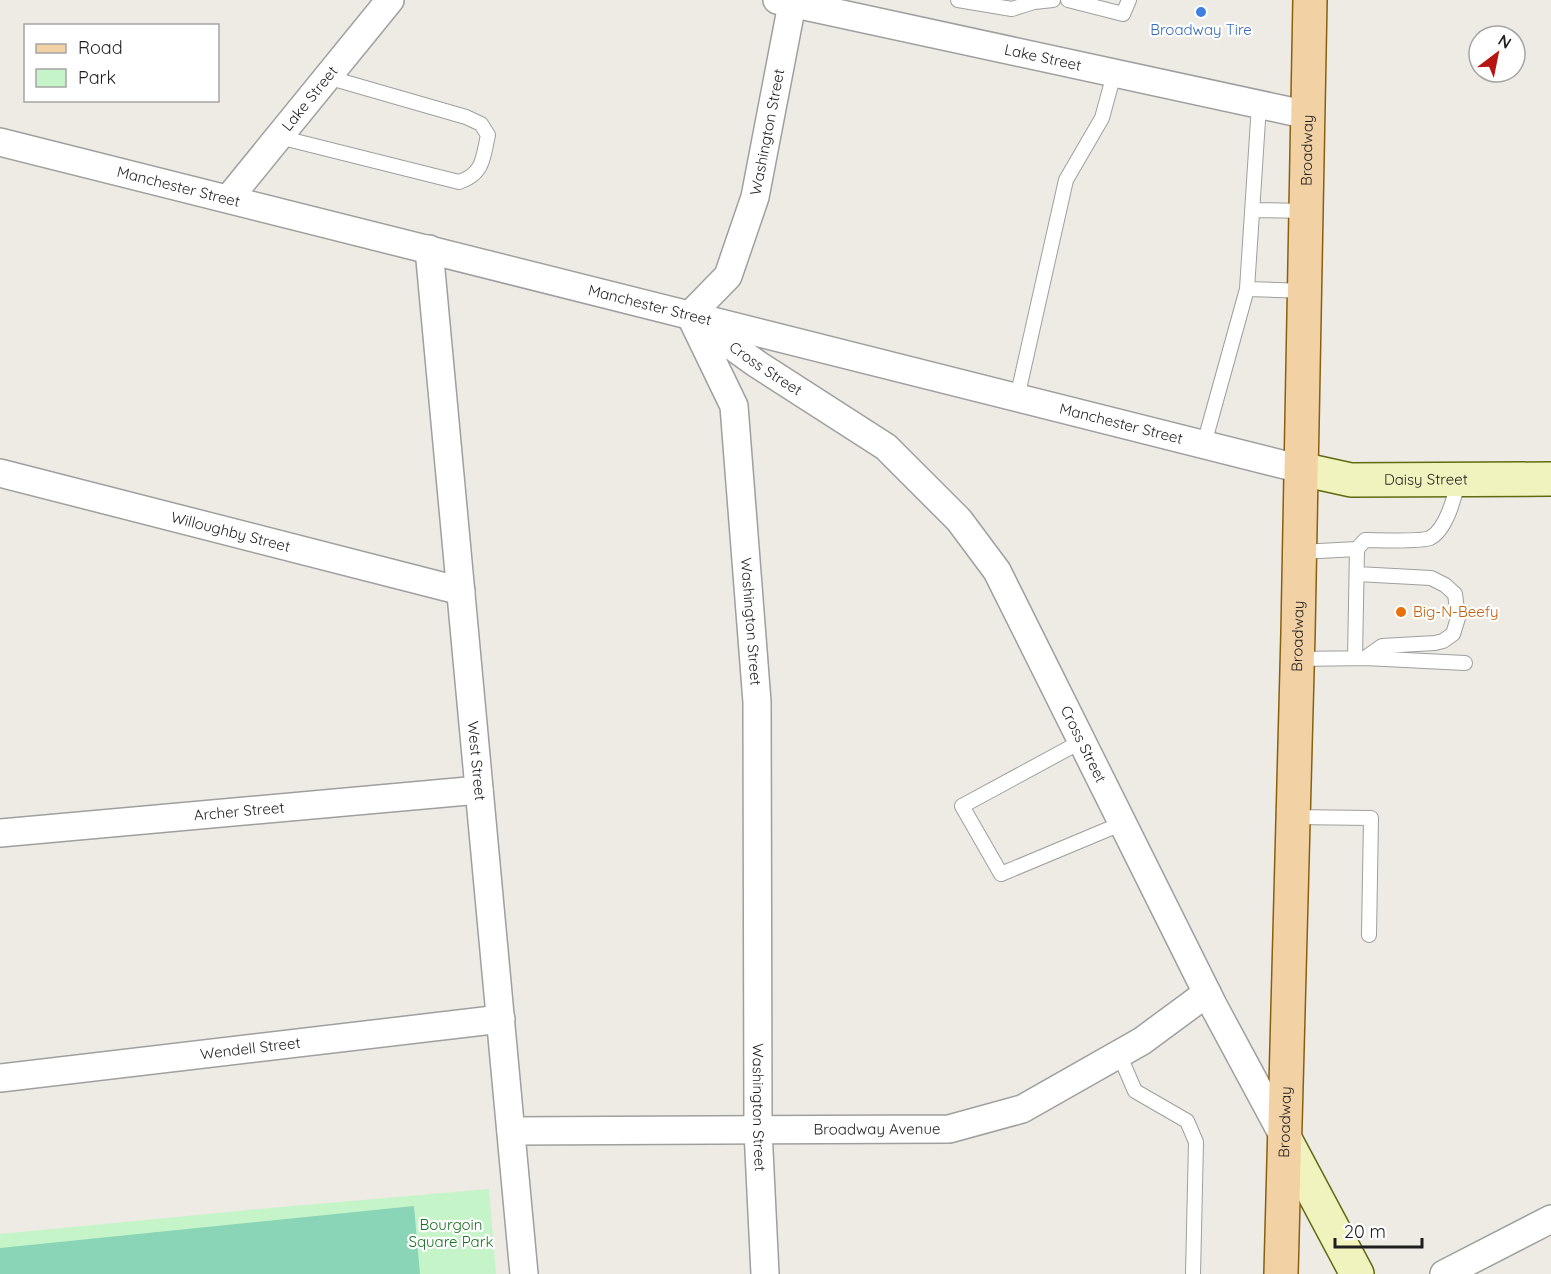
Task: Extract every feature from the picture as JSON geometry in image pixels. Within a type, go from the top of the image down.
[{"type":"main road","name":"Broadway","points":[[1281,1274],[1298,659],[1310,0]]},
{"type":"street","name":"Lake Street","points":[[229,198],[390,0]]},
{"type":"street","name":"Lake Street","points":[[784,2],[1308,116]]},
{"type":"street","name":"Washington Street","points":[[765,1274],[759,1130],[757,702],[734,406],[690,315],[728,276],[755,197],[784,2]]},
{"type":"street","name":"Manchester Street","points":[[0,142],[1301,469]]},
{"type":"street","name":"West Street","points":[[429,249],[524,1274]]},
{"type":"street","name":"Cross Street","points":[[690,315],[757,364],[886,447],[959,520],[997,571],[1207,993],[1357,1274]]},
{"type":"street","name":"Daisy Street","points":[[1301,469],[1351,480],[1551,479]]},
{"type":"street","name":"Willoughby Street","points":[[0,473],[461,591]]},
{"type":"street","name":"Archer Street","points":[[0,833],[479,790]]},
{"type":"street","name":"Broadway Avenue","points":[[511,1131],[949,1130],[1022,1109],[1142,1041],[1207,993]]},
{"type":"street","name":"Wendell Street","points":[[0,1078],[501,1020]]},
{"type":"street","points":[[1444,1274],[1551,1219]]},
{"type":"lane","points":[[958,0],[1012,9],[1033,1],[1053,0]]},
{"type":"lane","points":[[1068,0],[1123,14],[1129,0]]},
{"type":"lane","points":[[1017,398],[1066,180],[1102,118],[1114,74]]},
{"type":"lane","points":[[279,137],[459,182],[471,178],[482,165],[488,135],[481,124],[466,117],[327,78]]},
{"type":"lane","points":[[1204,444],[1247,289],[1259,105]]},
{"type":"lane","points":[[1252,210],[1306,211]]},
{"type":"lane","points":[[1247,289],[1305,291]]},
{"type":"lane","points":[[1360,658],[1357,549],[1365,540],[1429,539],[1440,531],[1455,498],[1458,480]]},
{"type":"lane","points":[[1299,552],[1357,549]]},
{"type":"lane","points":[[1357,574],[1431,578],[1445,585],[1455,594],[1458,618],[1453,634],[1443,641],[1435,644],[1383,646],[1360,658]]},
{"type":"lane","points":[[1298,659],[1360,658],[1464,663]]},
{"type":"lane","points":[[1082,741],[962,806],[1001,874],[1123,824]]},
{"type":"lane","points":[[1293,817],[1371,818],[1370,935]]},
{"type":"lane","points":[[1119,1054],[1135,1091],[1187,1121],[1196,1142],[1193,1274]]},
{"type":"green space","name":"Bourgoin Square Park","points":[[489,1189],[496,1274],[0,1274],[0,1234]]},
{"type":"green space","name":"Bourgoin Square Park","points":[[414,1206],[420,1274],[0,1274],[0,1248]]},
{"type":"place","name":"Broadway Tire","points":[[1201,12]]},
{"type":"place","name":"Big-N-Beefy","points":[[1401,612]]}]
